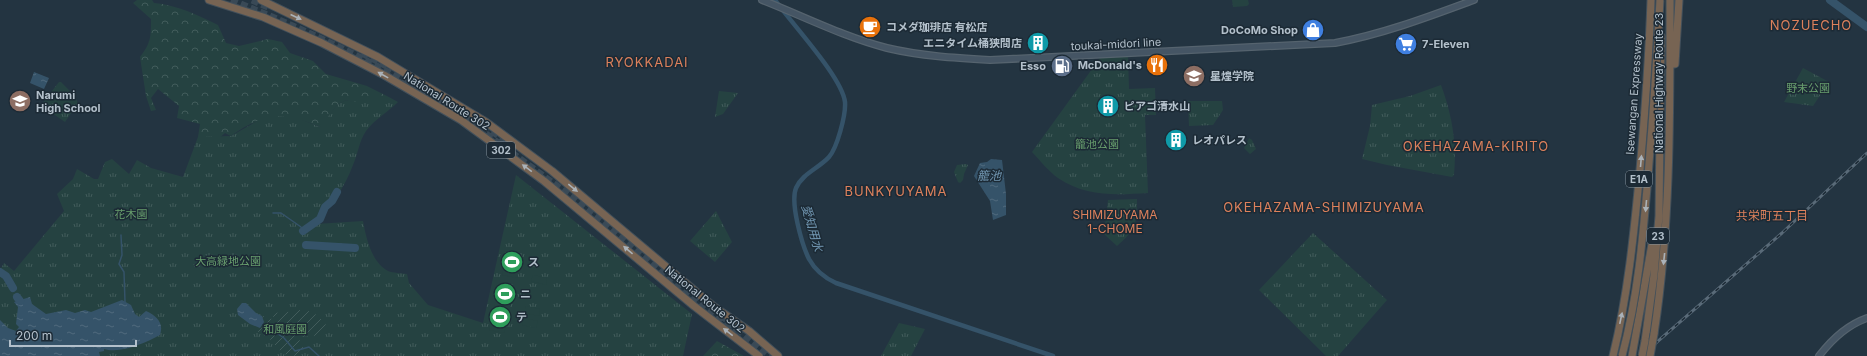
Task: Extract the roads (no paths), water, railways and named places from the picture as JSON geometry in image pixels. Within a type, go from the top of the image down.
[{"type":"highway","name":"National Route 302","points":[[209,0],[263,17],[322,43],[384,75],[461,120],[544,181],[694,306],[759,356]]},
{"type":"highway","name":"National Route 302","points":[[261,0],[378,57],[486,122],[552,171],[713,306],[749,331],[778,356]]},
{"type":"highway","name":"Isewangan Expressway","points":[[1613,356],[1626,289],[1636,218],[1651,0]]},
{"type":"highway","name":"Isewangan Expressway","points":[[1622,356],[1631,316],[1641,253],[1655,88],[1659,0]]},
{"type":"highway","name":"National Highway Route 23","points":[[1642,356],[1657,249],[1661,173],[1661,12],[1659,0]]},
{"type":"highway","name":"National Highway Route 23","points":[[1650,356],[1667,229],[1670,150],[1670,0]]},
{"type":"highway","points":[[1670,150],[1675,123],[1674,66],[1679,0]]},
{"type":"highway","points":[[1632,356],[1653,240],[1661,130]]},
{"type":"main road","name":"toukai-midori line","points":[[762,0],[826,27],[886,48],[933,57],[990,60],[1336,43],[1368,37],[1474,0]]},
{"type":"main road","points":[[1819,356],[1838,335],[1849,326],[1867,318]]},
{"type":"water","points":[[34,72],[49,78],[44,89],[30,83]]},
{"type":"water","name":"籠池","points":[[991,159],[1002,160],[1006,194],[1006,215],[993,220],[990,201],[974,176],[980,163],[987,162]]},
{"type":"water","points":[[30,297],[32,304],[46,314],[66,310],[75,313],[85,310],[91,312],[122,300],[131,305],[135,314],[139,317],[146,311],[159,320],[161,327],[160,335],[125,349],[104,349],[104,351],[99,352],[100,356],[0,356],[0,320],[8,328],[16,331],[19,327],[16,324],[18,307],[14,302]]},
{"type":"water","points":[[242,303],[246,303],[256,313],[262,316],[264,322],[260,328],[250,324],[238,315],[237,309]]},
{"type":"waterway","name":"愛知用水","points":[[775,0],[826,65],[842,91],[845,102],[844,115],[840,131],[832,153],[825,161],[806,175],[796,188],[795,203],[800,234],[806,253],[814,267],[828,279],[836,283],[1053,356]]},
{"type":"waterway","points":[[1830,0],[1867,27]]},
{"type":"waterway","points":[[303,231],[320,219],[325,207],[332,201],[337,192]]},
{"type":"waterway","points":[[273,213],[281,213],[301,227],[303,231]]},
{"type":"waterway","points":[[121,235],[122,255],[119,264],[124,272],[125,302]]},
{"type":"waterway","points":[[306,245],[355,248]]},
{"type":"waterway","points":[[0,272],[6,276],[13,288]]},
{"type":"waterway","points":[[17,297],[20,301]]},
{"type":"waterway","points":[[263,324],[284,338],[295,351],[309,347],[319,356]]},
{"type":"tunnel","points":[[231,0],[316,36],[372,63],[399,78],[451,111]]},
{"type":"tunnel","points":[[252,0],[270,8]]},
{"type":"tunnel","points":[[362,53],[392,69]]},
{"type":"tunnel","points":[[457,108],[505,140]]},
{"type":"tunnel","points":[[486,134],[576,200],[734,333]]},
{"type":"tunnel","points":[[721,315],[770,356]]},
{"type":"railway","points":[[1641,356],[1782,233],[1867,153]]},
{"type":"place","name":"コメダ珈琲店 有松店","points":[[870,27]]},
{"type":"place","name":"DoCoMo Shop","points":[[1313,30]]},
{"type":"place","name":"エニタイム桶狭間店","points":[[1038,43]]},
{"type":"place","name":"7-Eleven","points":[[1406,44]]},
{"type":"place","name":"McDonald's","points":[[1157,65]]},
{"type":"place","name":"Esso","points":[[1062,66]]},
{"type":"place","name":"星煌学院","points":[[1194,76]]},
{"type":"place","name":"Narumi High School","points":[[20,101]]},
{"type":"place","name":"ピアゴ清水山","points":[[1108,106]]},
{"type":"place","name":"レオパレス","points":[[1176,140]]},
{"type":"place","name":"ス","points":[[512,262]]},
{"type":"place","name":"ニ","points":[[505,294]]},
{"type":"place","name":"テ","points":[[500,317]]},
{"type":"district","name":"NOZUECHO","points":[[1811,25]]},
{"type":"district","name":"RYOKKADAI","points":[[647,62]]},
{"type":"district","name":"OKEHAZAMA-KIRITO","points":[[1476,146]]},
{"type":"district","name":"BUNKYUYAMA","points":[[896,191]]},
{"type":"district","name":"OKEHAZAMA-SHIMIZUYAMA","points":[[1324,207]]},
{"type":"district","name":"共栄町五丁目","points":[[1772,216]]},
{"type":"district","name":"SHIMIZUYAMA 1-CHOME","points":[[1115,222]]},
{"type":"park label","name":"野末公園","points":[[1808,88]]},
{"type":"park label","name":"籠池公園","points":[[1097,144]]},
{"type":"park label","name":"花木園","points":[[131,214]]},
{"type":"park label","name":"大高緑地公園","points":[[228,261]]},
{"type":"park label","name":"和風庭園","points":[[285,329]]}]
